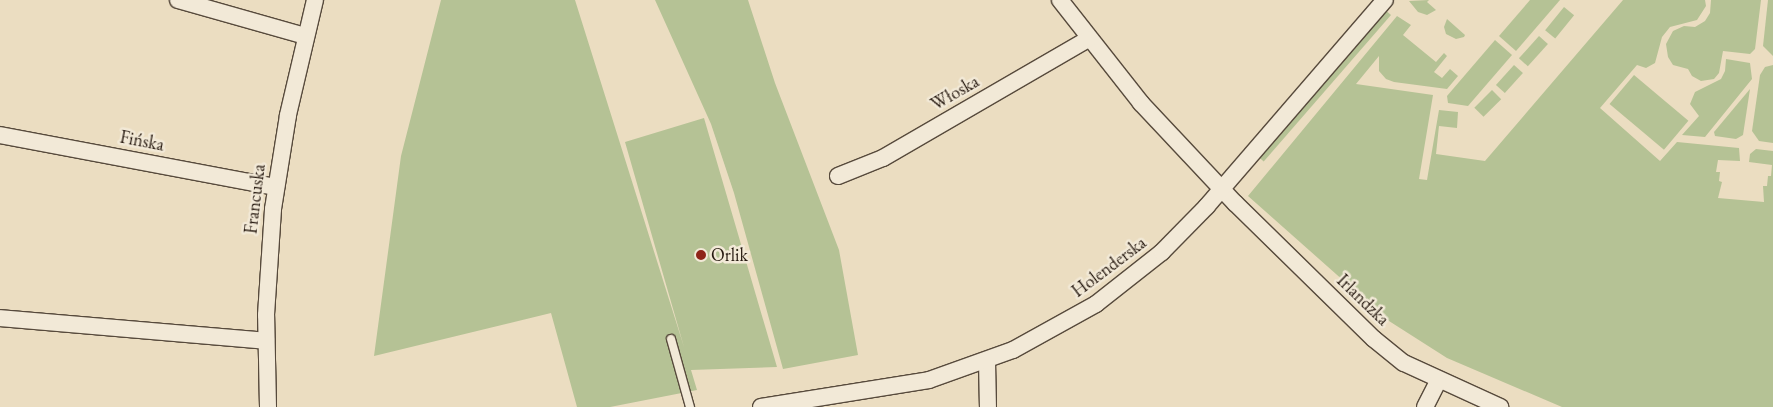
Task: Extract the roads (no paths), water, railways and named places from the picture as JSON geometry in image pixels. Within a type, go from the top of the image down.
[{"type":"street","points":[[178,0],[305,36]]},
{"type":"street","name":"Francuska","points":[[268,407],[266,341],[276,186],[305,36],[315,0]]},
{"type":"street","points":[[1060,0],[1088,39],[1141,103],[1223,189]]},
{"type":"street","name":"Holenderska","points":[[761,407],[878,390],[929,380],[987,361],[1057,328],[1130,280],[1223,189],[1385,0]]},
{"type":"street","name":"Włoska","points":[[838,176],[884,158],[1088,39]]},
{"type":"street","name":"Fińska","points":[[0,134],[276,186]]},
{"type":"street","name":"Irlandzka","points":[[1223,189],[1374,339],[1404,363],[1438,381],[1500,407]]},
{"type":"street","points":[[0,318],[266,341]]},
{"type":"street","points":[[987,361],[988,407]]},
{"type":"street","points":[[1425,407],[1438,381]]},
{"type":"lane","points":[[671,339],[690,407]]},
{"type":"place","name":"Orlik","points":[[701,255]]}]
